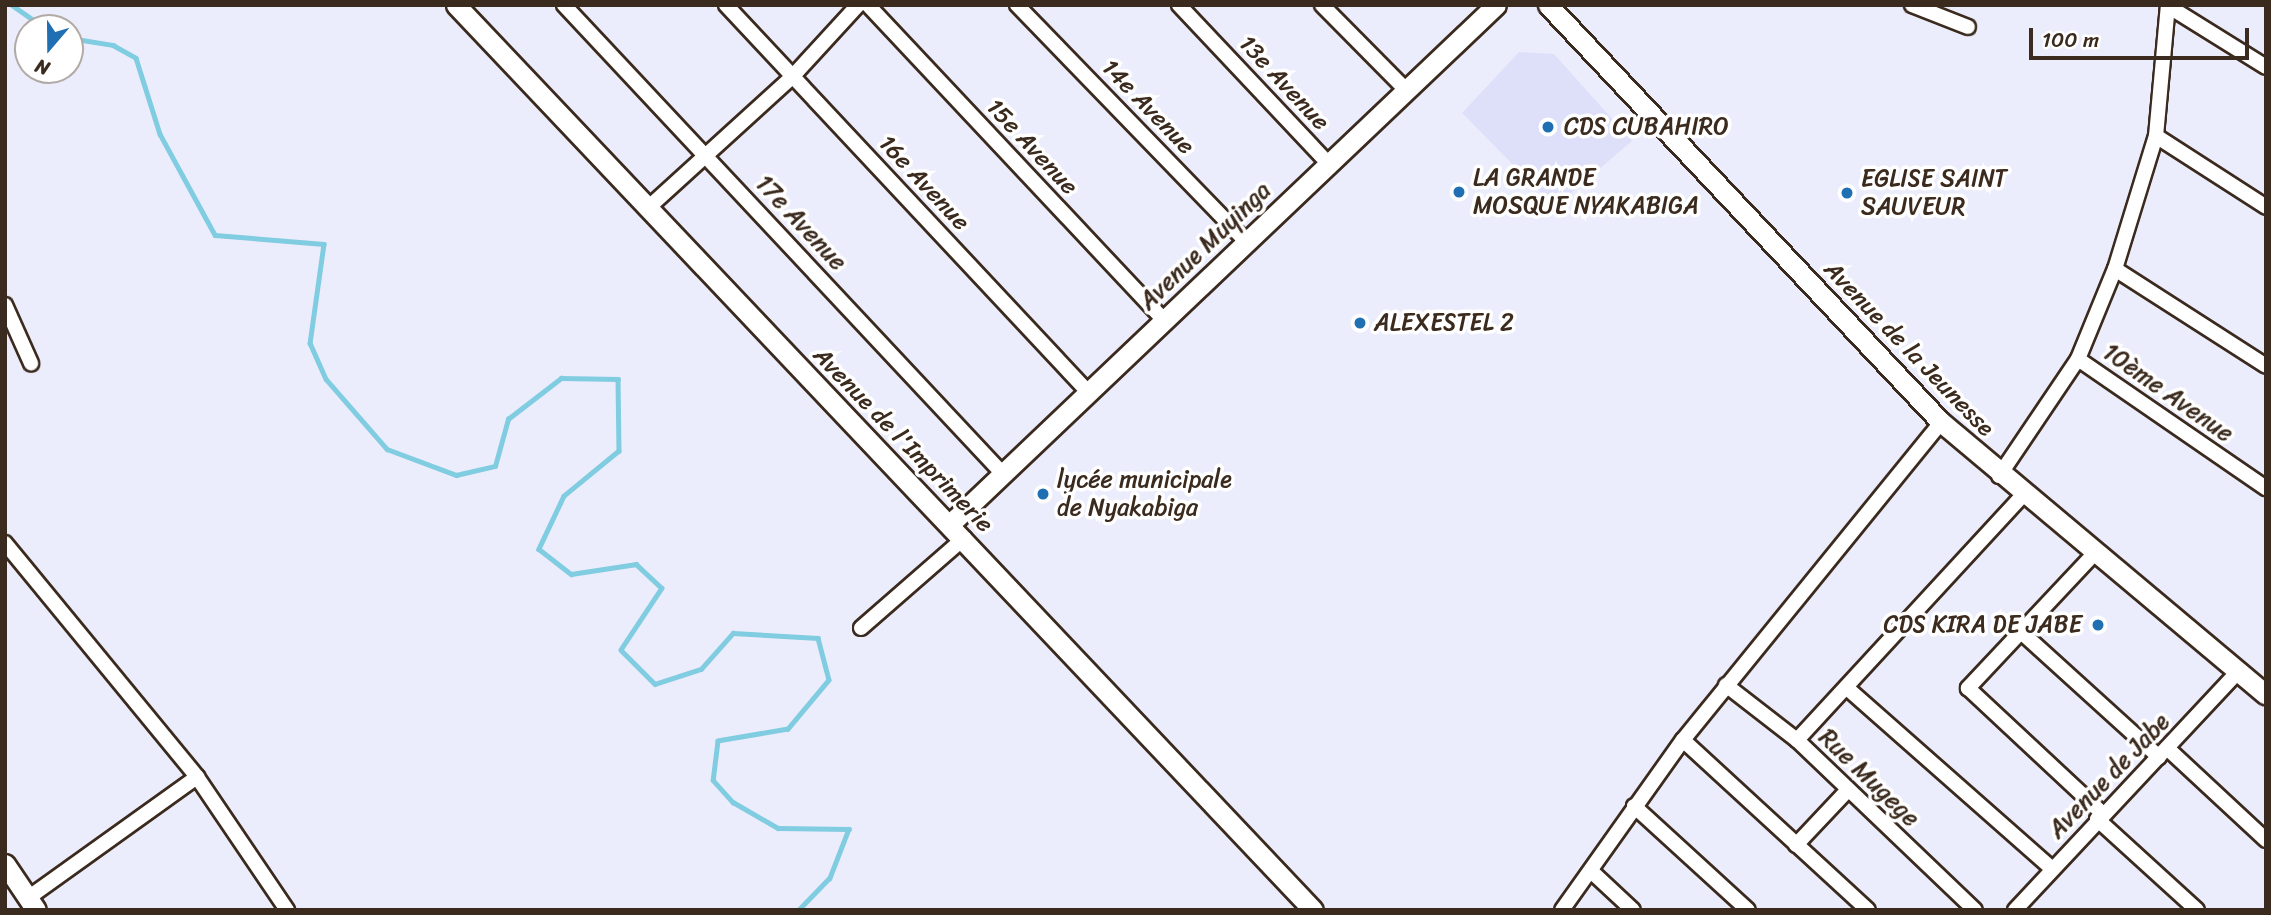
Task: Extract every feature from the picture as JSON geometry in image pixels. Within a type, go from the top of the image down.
[{"type":"street","name":"Avenue de l'Imprimerie","points":[[456,5],[957,531],[1313,910]]},
{"type":"street","name":"17e Avenue","points":[[564,5],[1003,474]]},
{"type":"street","name":"16e Avenue","points":[[726,5],[1088,392]]},
{"type":"street","points":[[648,208],[793,76],[858,5]]},
{"type":"street","name":"15e Avenue","points":[[868,5],[1164,320]]},
{"type":"street","name":"14e Avenue","points":[[1017,5],[1246,241]]},
{"type":"street","name":"13e Avenue","points":[[1179,5],[1327,162]]},
{"type":"street","points":[[1322,5],[1407,91]]},
{"type":"street","name":"Avenue Muyinga","points":[[957,531],[1003,474],[1327,162],[1407,91],[1496,5]]},
{"type":"street","name":"Avenue de la Jeunesse","points":[[1548,5],[1941,422],[1999,476],[2093,555],[2236,674],[2266,695]]},
{"type":"street","points":[[1912,5],[1968,27]]},
{"type":"street","points":[[1999,476],[2078,359],[2115,269],[2156,136],[2168,6],[2266,67]]},
{"type":"street","points":[[2156,136],[2266,207]]},
{"type":"street","points":[[2115,269],[2266,366]]},
{"type":"street","points":[[5,305],[31,363]]},
{"type":"street","name":"10ème Avenue","points":[[2078,359],[2266,488]]},
{"type":"street","points":[[1562,910],[1683,740],[1941,422]]},
{"type":"street","points":[[1797,740],[2022,495]]},
{"type":"street","points":[[861,628],[957,531]]},
{"type":"street","points":[[5,542],[197,777],[287,910]]},
{"type":"street","points":[[2093,555],[1970,681],[1970,691],[2197,910]]},
{"type":"street","points":[[2020,629],[2266,839]]},
{"type":"street","name":"Avenue de Jabe","points":[[2015,910],[2099,816],[2236,674]]},
{"type":"street","name":"Rue Mugege","points":[[1726,685],[1797,740],[1846,792],[1975,910]]},
{"type":"street","points":[[1847,688],[2052,869]]},
{"type":"street","points":[[1683,740],[1868,910]]},
{"type":"street","points":[[5,864],[32,904],[197,777]]},
{"type":"street","points":[[1797,845],[1846,792]]},
{"type":"street","points":[[1634,806],[1748,910]]},
{"type":"street","points":[[1591,871],[1633,910]]},
{"type":"shaded area","name":"CDS CUBAHIRO","points":[[1519,52],[1554,54],[1632,141],[1555,207],[1462,113]]},
{"type":"waterway","points":[[12,5],[25,14]]},
{"type":"waterway","points":[[84,40],[113,45],[136,58],[160,134],[215,235],[324,244],[310,343],[326,379],[387,449],[456,475],[495,466],[508,419],[561,378],[618,379],[619,451],[564,496],[539,549],[571,574],[636,564],[662,588],[621,650],[655,684],[701,669],[733,633],[818,638],[829,680],[788,729],[718,741],[713,780],[733,802],[778,828],[849,829],[830,878],[799,910]]},
{"type":"place","name":"CDS CUBAHIRO","points":[[1548,127]]},
{"type":"place","name":"LA GRANDE MOSQUE NYAKABIGA","points":[[1459,192]]},
{"type":"place","name":"EGLISE SAINT SAUVEUR","points":[[1847,193]]},
{"type":"place","name":"ALEXESTEL 2","points":[[1360,323]]},
{"type":"place","name":"lycée municipale de Nyakabiga","points":[[1043,494]]},
{"type":"place","name":"CDS KIRA DE JABE","points":[[2098,625]]}]
